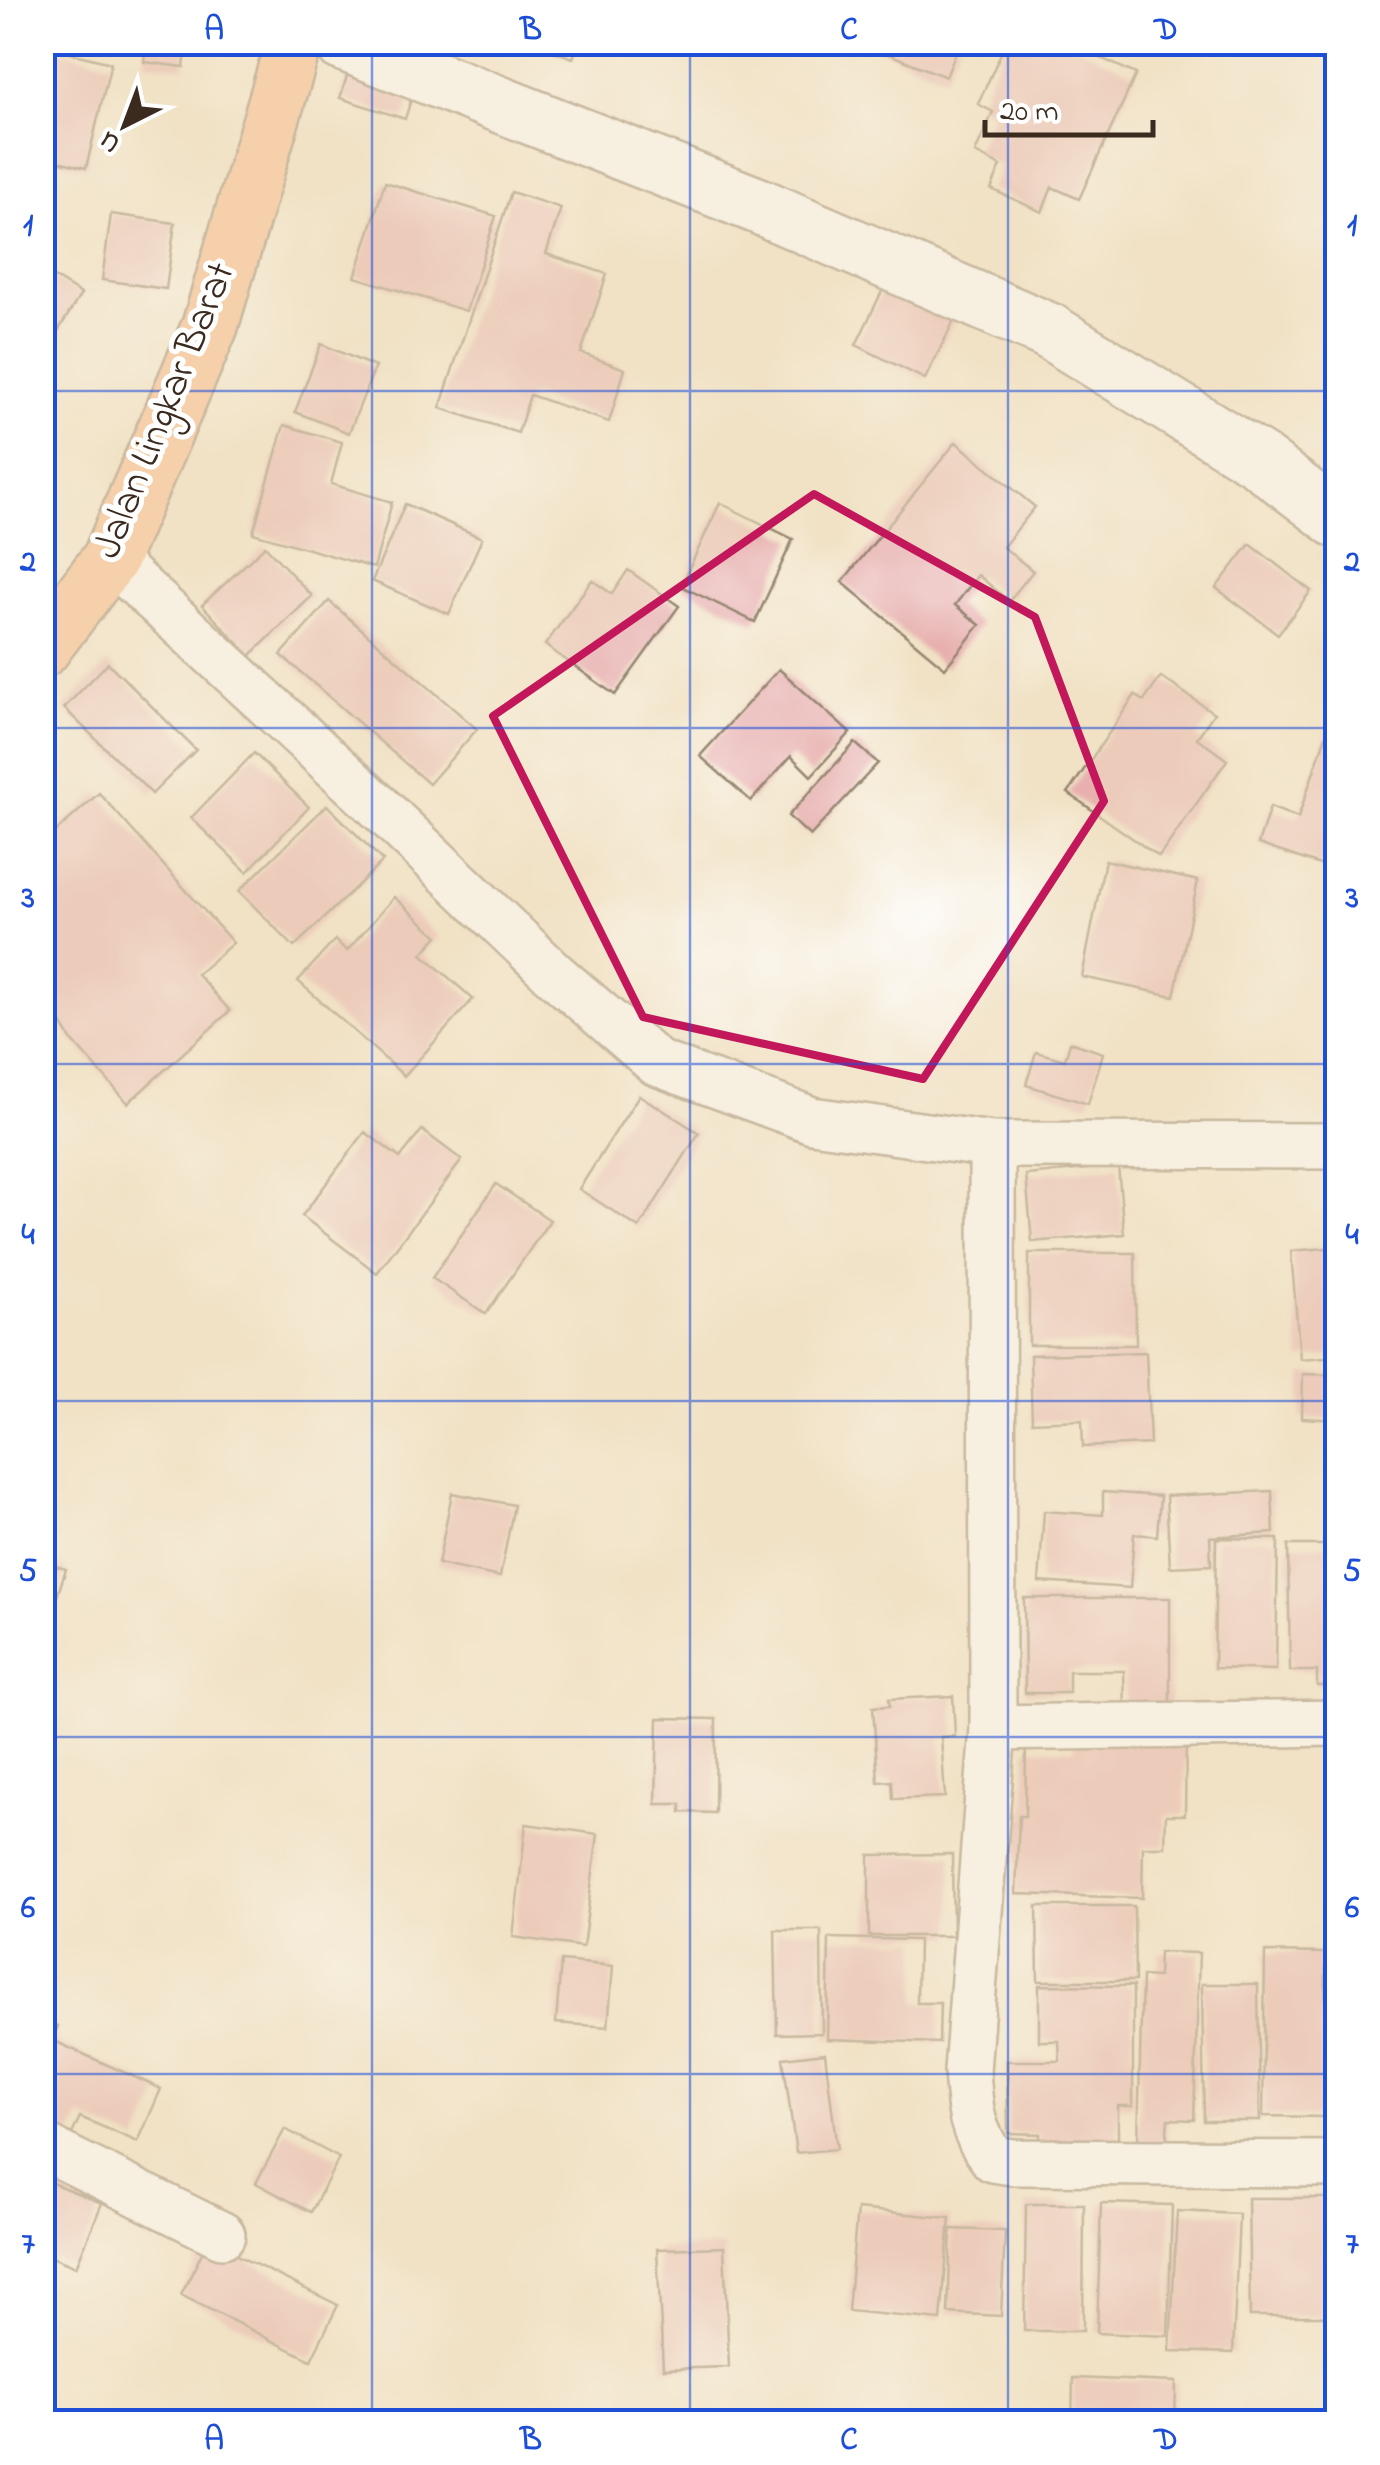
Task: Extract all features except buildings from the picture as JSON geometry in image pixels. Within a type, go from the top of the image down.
[{"type":"highway","name":"Jalan Lingkar Barat","points":[[42,650],[110,559],[210,326],[294,42]]},
{"type":"street","points":[[340,42],[759,206],[1049,331],[1259,460],[1338,520]]},
{"type":"street","points":[[110,559],[555,975],[656,1063],[812,1120],[992,1145],[1338,1146]]},
{"type":"street","points":[[992,1145],[993,1728],[968,2070],[970,2111],[978,2139],[993,2160],[1338,2164]]},
{"type":"street","points":[[993,1728],[1338,1723]]},
{"type":"street","points":[[42,2146],[222,2235]]},
{"type":"highlighted area","points":[[814,494],[1035,617],[1104,801],[923,1079],[643,1017],[493,716]]}]
